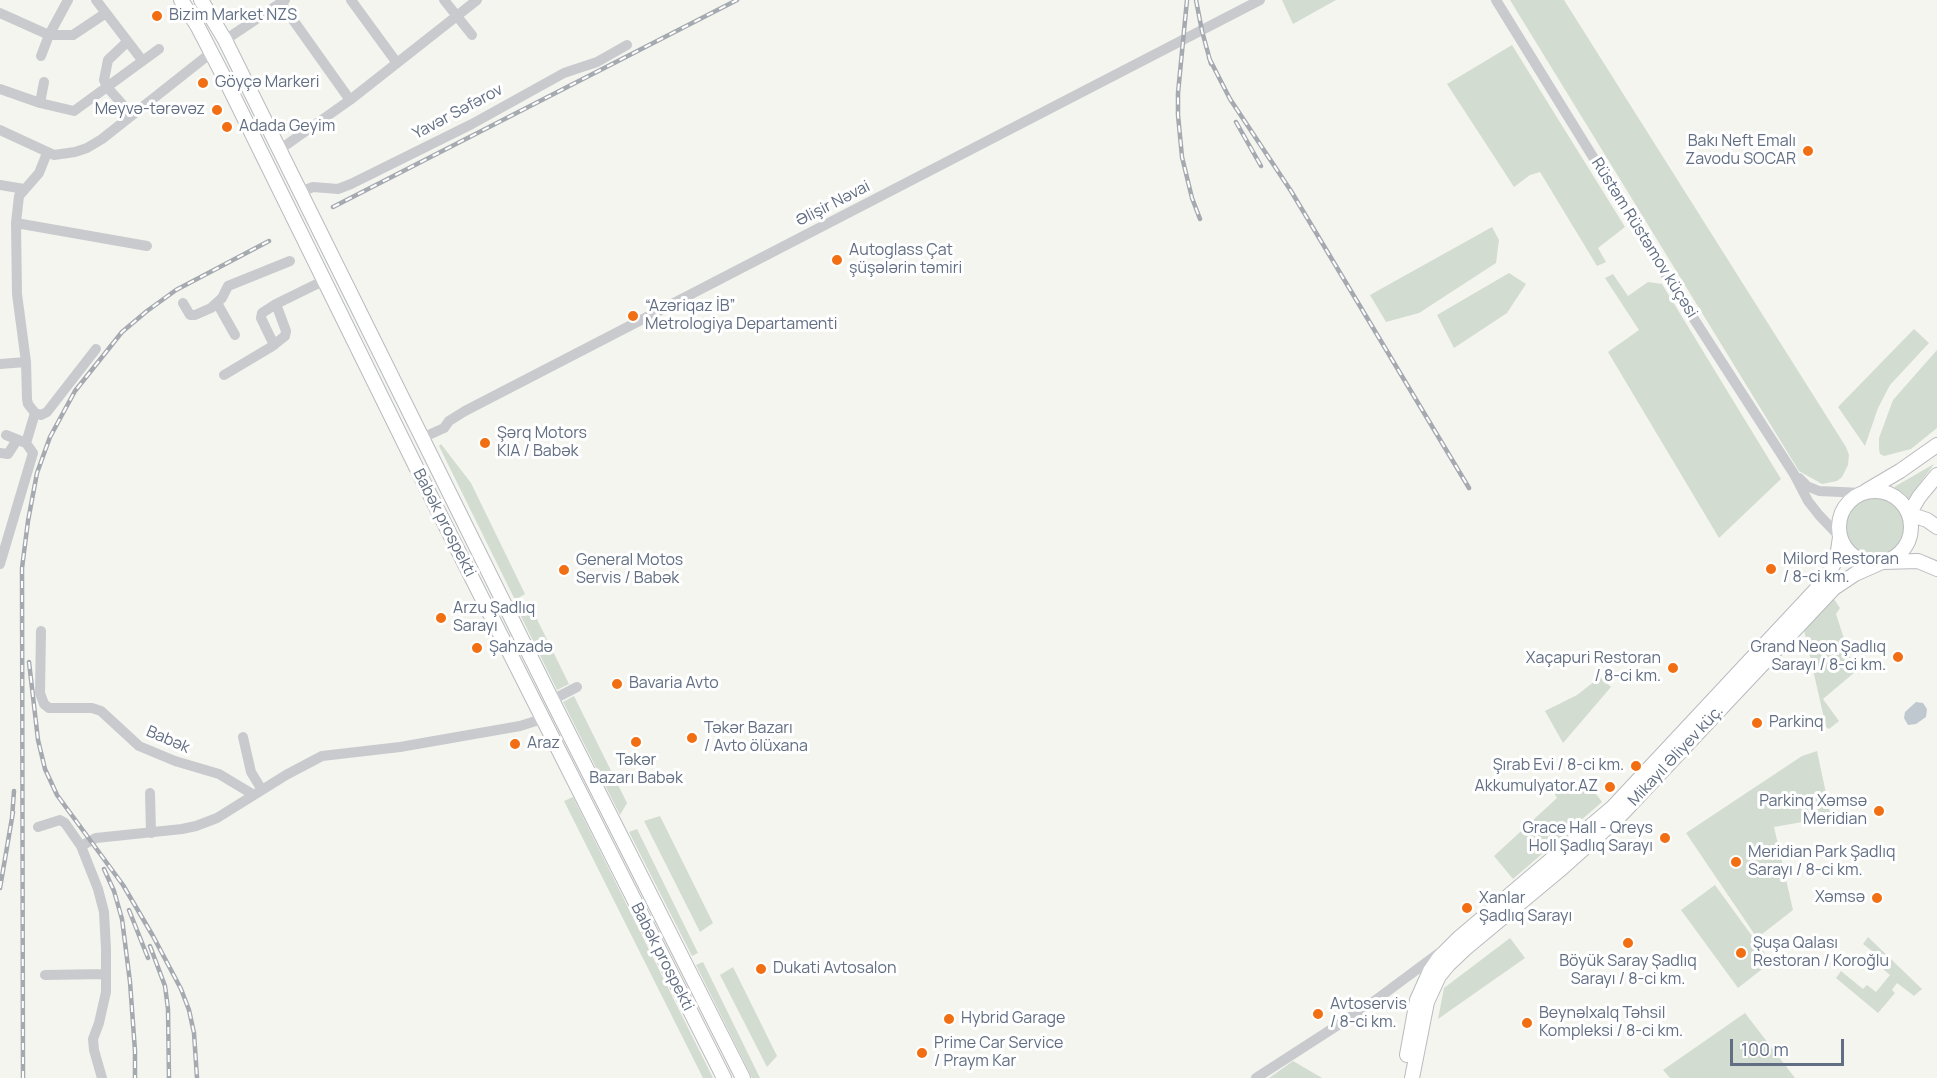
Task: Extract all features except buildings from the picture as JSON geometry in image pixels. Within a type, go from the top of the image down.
[{"type":"main road","name":"Babək prospekti","points":[[181,0],[212,52],[542,719],[724,1078]]},
{"type":"main road","name":"Babək prospekti","points":[[201,0],[225,40],[552,700],[743,1078]]},
{"type":"main road","points":[[1402,1078],[1413,1014],[1421,988],[1439,958],[1460,937],[1562,852],[1628,791],[1825,580],[1837,558],[1840,516],[1852,498],[1900,471],[1937,445]]},
{"type":"main road","points":[[1908,514],[1937,475]]},
{"type":"main road","points":[[1925,489],[1923,503],[1936,526]]},
{"type":"main road","points":[[1862,493],[1876,490],[1887,492],[1903,504],[1908,514],[1910,534],[1907,544],[1900,553],[1882,562]]},
{"type":"main road","points":[[1908,514],[1921,517],[1936,526]]},
{"type":"main road","points":[[1840,537],[1849,553],[1856,558],[1873,563],[1918,561],[1937,569]]},
{"type":"main road","name":"Mikayıl Əliyev küç.","points":[[1412,1078],[1427,1002],[1439,976],[1448,966],[1467,946],[1562,868],[1619,817],[1834,588],[1856,574],[1882,562]]},
{"type":"main road","points":[[632,898],[646,918],[683,992],[688,998],[692,998],[695,990],[676,945]]},
{"type":"main road","points":[[724,1078],[702,1027],[703,1021],[710,1022],[738,1078]]},
{"type":"street","points":[[42,56],[49,35],[68,0]]},
{"type":"street","points":[[96,0],[142,60]]},
{"type":"street","points":[[351,0],[397,63]]},
{"type":"street","points":[[444,0],[472,35]]},
{"type":"street","points":[[279,150],[350,100],[477,0]]},
{"type":"street","name":"Əlişir Nəvai","points":[[422,438],[444,428],[456,416],[473,407],[1260,0]]},
{"type":"street","name":"Rüstəm Rüstəmov küçəsi","points":[[1496,0],[1674,288],[1794,474],[1808,501],[1840,537]]},
{"type":"street","points":[[225,40],[283,1],[350,100]]},
{"type":"street","points":[[0,13],[49,35],[73,35],[106,13]]},
{"type":"street","points":[[128,42],[108,60],[104,80],[107,87],[130,114]]},
{"type":"street","name":"Yavər Səfərov","points":[[300,192],[313,187],[338,189],[351,184],[472,124],[564,74],[597,62],[627,45]]},
{"type":"street","points":[[0,89],[40,103],[74,111],[159,49]]},
{"type":"street","points":[[0,130],[47,153],[63,154],[87,148],[102,139],[130,114],[212,52]]},
{"type":"street","points":[[40,103],[44,82]]},
{"type":"street","points":[[47,153],[39,173],[24,189],[17,203],[16,224],[17,294],[26,362],[27,399],[35,413],[40,415],[47,412],[96,349]]},
{"type":"street","points":[[0,185],[24,189]]},
{"type":"street","points":[[16,224],[147,246]]},
{"type":"street","points":[[183,303],[190,315],[195,315],[217,303],[228,286],[290,261]]},
{"type":"street","points":[[274,345],[261,318],[266,309],[325,280]]},
{"type":"street","points":[[217,303],[235,336]]},
{"type":"street","points":[[224,375],[285,336],[286,331],[276,304]]},
{"type":"street","points":[[0,364],[26,362]]},
{"type":"street","points":[[0,453],[8,454],[22,441],[35,413]]},
{"type":"street","points":[[0,564],[4,536],[33,453],[22,441],[6,435]]},
{"type":"street","points":[[1794,474],[1807,486],[1819,491],[1862,493]]},
{"type":"street","name":"Babək","points":[[41,631],[39,693],[44,704],[49,708],[92,708],[101,711],[139,746],[175,761],[219,774],[258,792]]},
{"type":"street","points":[[552,700],[578,687]]},
{"type":"street","points":[[81,846],[96,838],[196,826],[217,818],[322,756],[400,747],[520,726],[542,719]]},
{"type":"street","points":[[243,737],[258,792]]},
{"type":"street","points":[[150,793],[151,833]]},
{"type":"street","points":[[38,827],[60,820],[65,823],[81,846],[98,889],[104,912],[106,992],[93,1039],[102,1078]]},
{"type":"street","points":[[1256,1078],[1369,1005],[1460,937]]},
{"type":"street","points":[[1405,980],[1448,966]]},
{"type":"street","points":[[45,975],[105,974]]},
{"type":"street","points":[[1405,980],[1417,982],[1421,988]]},
{"type":"shaded area","points":[[1282,0],[1336,0],[1293,24]]},
{"type":"shaded area","points":[[1510,0],[1564,0],[1846,447],[1849,455],[1848,465],[1842,477],[1837,481],[1822,484],[1799,471]]},
{"type":"shaded area","points":[[1512,45],[1625,227],[1598,248],[1606,262],[1597,266],[1540,172],[1530,175],[1514,187],[1447,84]]},
{"type":"shaded area","points":[[1492,227],[1499,240],[1496,263],[1419,313],[1386,322],[1370,295]]},
{"type":"shaded area","points":[[1509,273],[1526,284],[1507,313],[1454,348],[1437,315]]},
{"type":"shaded area","points":[[1613,274],[1628,296],[1648,282],[1662,284],[1781,479],[1719,538],[1608,352],[1639,330],[1605,278]]},
{"type":"shaded area","points":[[1914,329],[1929,343],[1890,385],[1878,408],[1865,446],[1838,407]]},
{"type":"shaded area","points":[[1937,350],[1937,428],[1911,449],[1884,456],[1880,454],[1879,438],[1893,400]]},
{"type":"shaded area","points":[[441,444],[471,483],[525,594],[515,600],[439,446]]},
{"type":"shaded area","points":[[1934,464],[1908,500],[1894,487]]},
{"type":"shaded area","points":[[1874,497],[1891,502],[1899,510],[1904,527],[1899,544],[1891,552],[1874,557],[1857,552],[1849,544],[1844,527],[1849,510],[1857,502]]},
{"type":"shaded area","points":[[1834,599],[1840,608],[1836,614],[1855,672],[1823,699],[1839,721],[1829,729],[1826,727],[1804,630]]},
{"type":"shaded area","points":[[529,603],[569,684],[557,690],[517,608]]},
{"type":"shaded area","points":[[1600,677],[1611,687],[1563,743],[1545,711],[1577,695]]},
{"type":"shaded area","points":[[574,696],[627,803],[620,815],[563,702]]},
{"type":"shaded area","points":[[1916,702],[1923,703],[1927,709],[1926,717],[1916,724],[1908,725],[1904,718],[1905,712]]},
{"type":"shaded area","points":[[1817,751],[1831,817],[1774,827],[1793,910],[1757,938],[1686,833],[1802,756]]},
{"type":"shaded area","points":[[1559,780],[1569,794],[1587,782],[1602,802],[1513,879],[1494,856],[1557,798],[1550,786]]},
{"type":"shaded area","points":[[573,797],[713,1078],[703,1078],[564,801]]},
{"type":"shaded area","points":[[660,816],[713,923],[700,932],[644,821]]},
{"type":"shaded area","points":[[637,829],[698,953],[692,956],[629,832]]},
{"type":"shaded area","points":[[1715,885],[1771,962],[1738,988],[1681,910]]},
{"type":"shaded area","points":[[1868,937],[1922,989],[1914,996],[1897,983],[1892,990],[1895,993],[1878,1013],[1836,978],[1841,971],[1863,989],[1867,985],[1876,992],[1890,975],[1876,963],[1880,957],[1863,944]]},
{"type":"shaded area","points":[[1510,938],[1525,958],[1438,1019],[1444,988]]},
{"type":"shaded area","points":[[703,962],[760,1078],[752,1078],[696,965]]},
{"type":"shaded area","points":[[733,967],[777,1056],[767,1067],[720,975]]},
{"type":"shaded area","points":[[1745,1013],[1795,1078],[1670,1078],[1663,1070]]},
{"type":"shaded area","points":[[1293,1061],[1322,1078],[1269,1078]]},
{"type":"railway","points":[[333,207],[737,0]]},
{"type":"railway","points":[[1187,0],[1178,115],[1182,157],[1192,198],[1200,219]]},
{"type":"railway","points":[[1196,0],[1211,64]]},
{"type":"railway","points":[[1209,58],[1230,99],[1291,191],[1469,488]]},
{"type":"railway","points":[[1236,122],[1261,166]]},
{"type":"railway","points":[[23,1078],[22,568],[37,473],[50,437],[75,391],[122,332],[176,290],[269,241]]},
{"type":"railway","points":[[29,662],[38,740],[45,769],[57,795],[123,885],[181,989],[194,1033],[197,1078]]},
{"type":"railway","points":[[12,818],[14,791]]},
{"type":"railway","points":[[0,888],[13,812]]},
{"type":"railway","points":[[104,869],[114,891],[122,919],[130,982],[135,1078]]},
{"type":"railway","points":[[129,910],[148,958]]},
{"type":"railway","points":[[150,946],[165,986],[168,1009],[169,1078]]},
{"type":"place","name":"Bizim Market NZS","points":[[157,16]]},
{"type":"place","name":"Göyçə Markeri","points":[[203,83]]},
{"type":"place","name":"Meyvə-tərəvəz","points":[[217,110]]},
{"type":"place","name":"Adada Geyim","points":[[227,127]]},
{"type":"place","name":"Bakı Neft Emalı Zavodu SOCAR","points":[[1808,151]]},
{"type":"place","name":"Autoglass Çat şüşələrin təmiri","points":[[837,260]]},
{"type":"place","name":"“Azəriqaz İB” Metrologiya Departamenti","points":[[633,316]]},
{"type":"place","name":"Şərq Motors KIA / Babək","points":[[485,443]]},
{"type":"place","name":"Milord Restoran / 8-ci km.","points":[[1771,569]]},
{"type":"place","name":"General Motos Servis / Babək","points":[[564,570]]},
{"type":"place","name":"Arzu Şadlıq Sarayı","points":[[441,618]]},
{"type":"place","name":"Şahzadə","points":[[477,648]]},
{"type":"place","name":"Grand Neon Şadlıq Sarayı / 8-ci km.","points":[[1898,657]]},
{"type":"place","name":"Xaçapuri Restoran / 8-ci km.","points":[[1673,668]]},
{"type":"place","name":"Bavaria Avto","points":[[617,684]]},
{"type":"place","name":"Parkinq","points":[[1757,723]]},
{"type":"place","name":"Təkər Bazarı / Avto ölüxana","points":[[692,738]]},
{"type":"place","name":"Təkər Bazarı Babək","points":[[636,742]]},
{"type":"place","name":"Araz","points":[[515,744]]},
{"type":"place","name":"Şırab Evi / 8-ci km.","points":[[1636,766]]},
{"type":"place","name":"Akkumulyator.AZ","points":[[1610,787]]},
{"type":"place","name":"Parkinq Xəmsə Meridian","points":[[1879,811]]},
{"type":"place","name":"Grace Hall - Qreys Holl Şadlıq Sarayı","points":[[1665,838]]},
{"type":"place","name":"Meridian Park Şadlıq Sarayı / 8-ci km.","points":[[1736,862]]},
{"type":"place","name":"Xəmsə","points":[[1877,898]]},
{"type":"place","name":"Xanlar Şadlıq Sarayı","points":[[1467,908]]},
{"type":"place","name":"Böyük Saray Şadlıq Sarayı / 8-ci km.","points":[[1628,943]]},
{"type":"place","name":"Şuşa Qalası Restoran / Koroğlu","points":[[1741,953]]},
{"type":"place","name":"Dukati Avtosalon","points":[[761,969]]},
{"type":"place","name":"Avtoservis / 8-ci km.","points":[[1318,1014]]},
{"type":"place","name":"Hybrid Garage","points":[[949,1019]]},
{"type":"place","name":"Beynəlxalq Təhsil Kompleksi / 8-ci km.","points":[[1527,1023]]},
{"type":"place","name":"Prime Car Service / Praym Kar","points":[[922,1053]]}]
